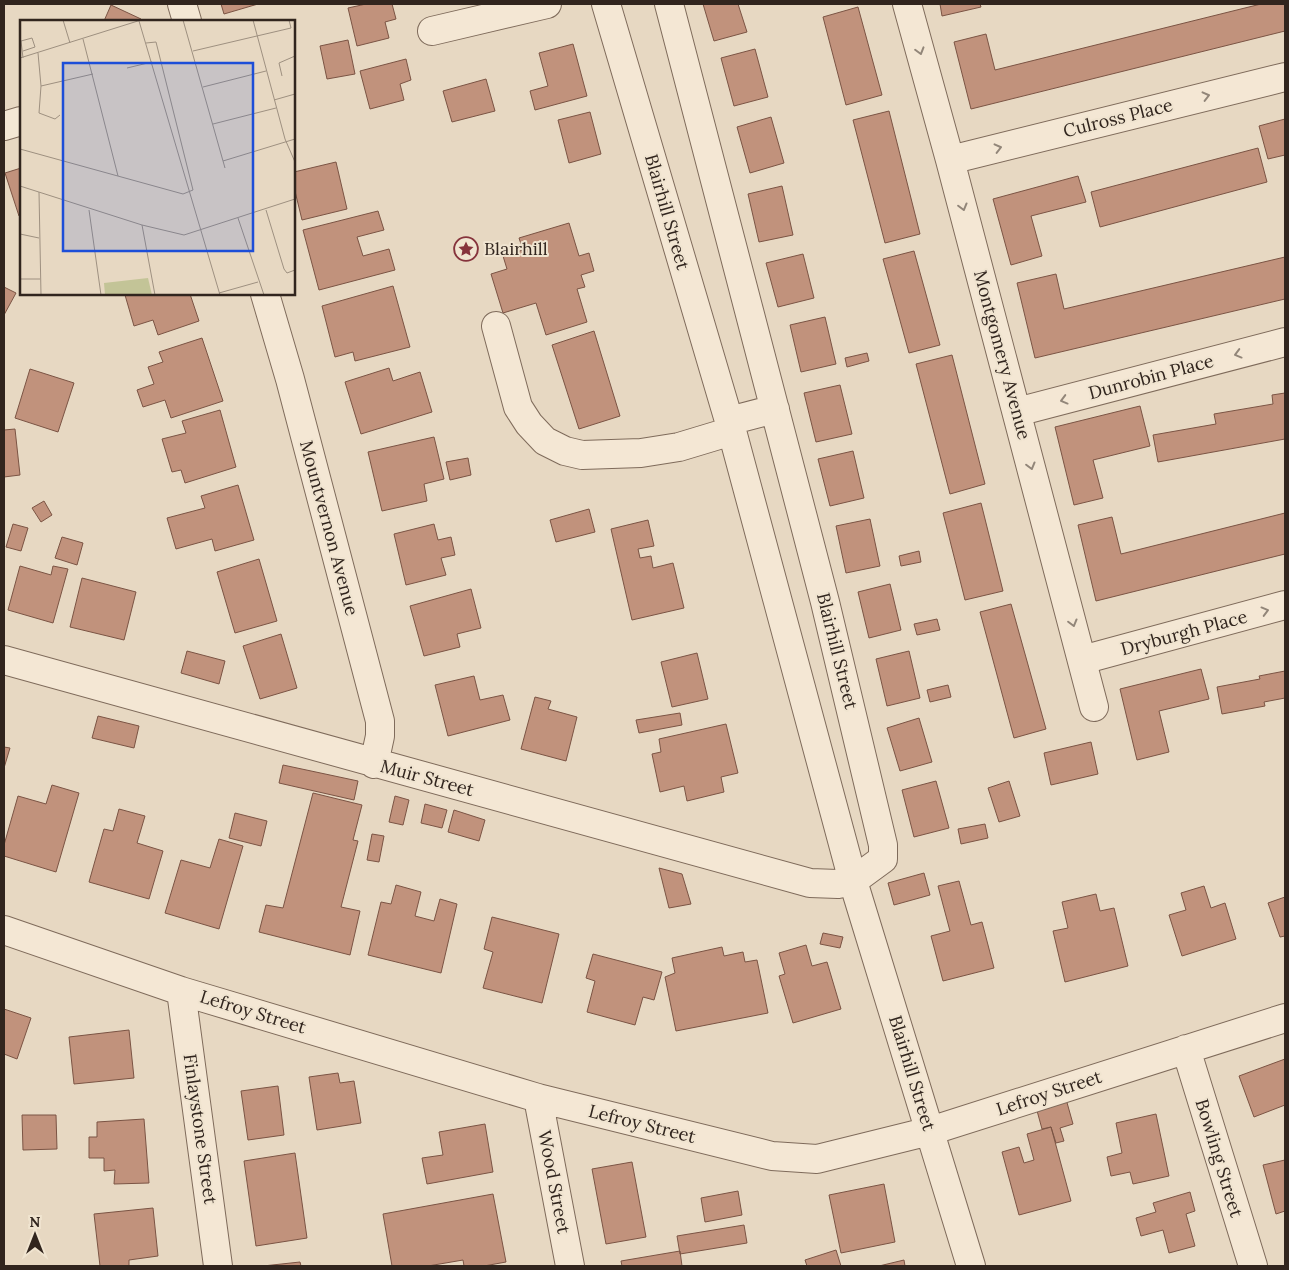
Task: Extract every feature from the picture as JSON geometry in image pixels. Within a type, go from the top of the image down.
[{"type":"street","points":[[182,4],[187,20]]},
{"type":"street","points":[[432,30],[546,4]]},
{"type":"street","name":"Blairhill Street","points":[[606,4],[730,426],[853,881],[971,1266]]},
{"type":"street","name":"Blairhill Street","points":[[669,4],[825,602],[883,845],[883,859],[853,881]]},
{"type":"street","name":"Montgomery Avenue","points":[[907,4],[1094,707]]},
{"type":"street","name":"Culross Place","points":[[950,160],[1285,77]]},
{"type":"street","points":[[4,126],[20,121]]},
{"type":"street","name":"Mountvernon Avenue","points":[[265,295],[290,379],[380,721],[380,736],[374,764]]},
{"type":"street","points":[[496,326],[518,408],[529,424],[546,441],[564,451],[582,455],[622,454],[679,447],[775,409]]},
{"type":"street","name":"Dunrobin Place","points":[[1017,412],[1285,342]]},
{"type":"street","name":"Dryburgh Place","points":[[1082,660],[1285,605]]},
{"type":"street","name":"Muir Street","points":[[4,660],[374,764],[810,883],[838,884],[853,881]]},
{"type":"street","name":"Lefroy Street","points":[[4,930],[181,991],[538,1098],[772,1156],[816,1159],[930,1132],[1285,1018]]},
{"type":"street","name":"Finlaystone Street","points":[[181,991],[218,1266]]},
{"type":"street","name":"Bowling Street","points":[[1186,1049],[1253,1266]]},
{"type":"street","name":"Wood Street","points":[[538,1098],[570,1266]]},
{"type":"building","points":[[221,4],[258,4],[224,14]]},
{"type":"building","points":[[366,4],[392,4],[396,19],[385,22],[389,38],[357,46],[348,8]]},
{"type":"building","points":[[703,4],[738,4],[747,32],[714,41]]},
{"type":"building","points":[[940,4],[980,4],[981,7],[942,16]]},
{"type":"building","points":[[1261,4],[1285,4],[1285,31],[971,109],[954,42],[986,34],[995,70]]},
{"type":"building","points":[[111,5],[141,19],[140,20],[104,20]]},
{"type":"building","points":[[858,7],[882,95],[846,105],[823,17]]},
{"type":"building","points":[[348,40],[355,74],[327,79],[320,46]]},
{"type":"building","points":[[573,44],[587,96],[535,110],[530,91],[548,86],[539,53]]},
{"type":"building","points":[[755,49],[768,97],[734,106],[721,58]]},
{"type":"building","points":[[406,59],[411,80],[400,84],[404,100],[370,109],[360,71]]},
{"type":"building","points":[[486,79],[495,111],[452,122],[443,91]]},
{"type":"building","points":[[889,111],[920,234],[885,243],[853,120]]},
{"type":"building","points":[[590,112],[601,154],[569,163],[558,120]]},
{"type":"building","points":[[771,117],[784,163],[750,173],[737,127]]},
{"type":"building","points":[[1285,119],[1285,155],[1268,159],[1259,126]]},
{"type":"building","points":[[1258,148],[1267,182],[1100,227],[1091,192]]},
{"type":"building","points":[[336,162],[347,209],[302,220],[295,191],[295,172]]},
{"type":"building","points":[[20,168],[19,216],[5,173]]},
{"type":"building","points":[[1078,176],[1086,202],[1031,216],[1042,256],[1011,265],[993,199]]},
{"type":"building","points":[[782,186],[793,235],[759,242],[748,194]]},
{"type":"building","points":[[378,211],[384,230],[357,237],[363,256],[389,249],[395,270],[319,290],[303,230]]},
{"type":"building","points":[[569,223],[579,256],[589,253],[594,271],[581,275],[585,287],[577,289],[587,322],[546,335],[536,303],[503,313],[491,274],[507,269],[503,256],[523,250],[519,238]]},
{"type":"building","points":[[914,251],[940,345],[909,353],[883,259]]},
{"type":"building","points":[[803,254],[814,298],[778,307],[766,263]]},
{"type":"building","points":[[1285,257],[1285,299],[1035,358],[1017,283],[1056,274],[1064,309]]},
{"type":"building","points":[[393,286],[410,347],[355,361],[353,352],[335,357],[322,306]]},
{"type":"building","points":[[4,287],[16,293],[4,315]]},
{"type":"building","points":[[125,295],[190,295],[199,321],[158,335],[153,320],[134,326]]},
{"type":"building","points":[[825,317],[836,364],[801,372],[790,325]]},
{"type":"building","points":[[594,331],[620,416],[579,429],[552,345]]},
{"type":"building","points":[[202,338],[223,401],[171,418],[165,400],[143,407],[137,390],[154,384],[148,367],[163,362],[159,352]]},
{"type":"building","points":[[867,353],[869,361],[847,367],[845,358]]},
{"type":"building","points":[[952,355],[985,484],[950,494],[916,364]]},
{"type":"building","points":[[389,368],[393,381],[420,372],[432,412],[361,434],[345,382]]},
{"type":"building","points":[[30,369],[74,383],[58,432],[15,418]]},
{"type":"building","points":[[840,385],[852,434],[816,442],[804,393]]},
{"type":"building","points":[[1285,393],[1285,439],[1158,462],[1153,435],[1216,424],[1214,414],[1273,404],[1272,395]]},
{"type":"building","points":[[1140,406],[1150,446],[1093,460],[1103,498],[1074,505],[1055,427]]},
{"type":"building","points":[[220,410],[236,467],[185,483],[181,470],[172,472],[162,439],[186,433],[182,421]]},
{"type":"building","points":[[15,429],[20,475],[4,477],[4,430]]},
{"type":"building","points":[[434,437],[444,479],[424,484],[427,501],[382,511],[368,452]]},
{"type":"building","points":[[853,451],[864,498],[830,506],[818,459]]},
{"type":"building","points":[[468,458],[471,475],[450,480],[446,462]]},
{"type":"building","points":[[238,485],[254,540],[215,551],[212,539],[176,549],[167,518],[205,508],[201,496]]},
{"type":"building","points":[[44,501],[52,515],[41,522],[32,508]]},
{"type":"building","points":[[981,503],[1003,591],[965,600],[943,513]]},
{"type":"building","points":[[589,509],[595,532],[556,542],[550,520]]},
{"type":"building","points":[[1285,513],[1285,554],[1096,601],[1078,525],[1112,517],[1121,554]]},
{"type":"building","points":[[870,519],[880,566],[846,573],[836,526]]},
{"type":"building","points":[[648,520],[654,546],[638,549],[640,558],[651,556],[653,568],[673,563],[684,608],[632,620],[611,529]]},
{"type":"building","points":[[13,524],[28,528],[21,551],[6,547]]},
{"type":"building","points":[[434,524],[438,540],[451,537],[455,555],[441,558],[446,575],[406,585],[394,534]]},
{"type":"building","points":[[62,537],[83,543],[77,565],[55,558]]},
{"type":"building","points":[[919,551],[921,562],[901,566],[899,556]]},
{"type":"building","points":[[259,559],[277,621],[235,633],[217,572]]},
{"type":"building","points":[[20,566],[51,575],[53,566],[68,569],[53,623],[8,610]]},
{"type":"building","points":[[82,578],[136,592],[124,640],[70,627]]},
{"type":"building","points":[[890,584],[901,630],[869,638],[858,592]]},
{"type":"building","points":[[471,589],[481,628],[457,634],[460,647],[424,656],[410,606]]},
{"type":"building","points":[[1011,604],[1046,729],[1014,738],[980,612]]},
{"type":"building","points":[[937,619],[940,630],[917,635],[914,624]]},
{"type":"building","points":[[281,634],[297,688],[260,699],[243,646]]},
{"type":"building","points":[[187,651],[225,661],[219,684],[181,673]]},
{"type":"building","points":[[909,651],[920,698],[887,706],[876,659]]},
{"type":"building","points":[[697,653],[708,699],[672,707],[661,662]]},
{"type":"building","points":[[1201,669],[1209,699],[1159,711],[1169,752],[1137,760],[1120,689]]},
{"type":"building","points":[[1285,671],[1285,698],[1264,702],[1265,706],[1222,714],[1217,687],[1260,679],[1259,676]]},
{"type":"building","points":[[474,676],[480,700],[503,695],[510,720],[448,736],[435,685]]},
{"type":"building","points":[[948,685],[951,697],[930,702],[927,690]]},
{"type":"building","points":[[535,697],[551,701],[548,709],[577,717],[566,761],[521,749]]},
{"type":"building","points":[[680,713],[682,725],[639,733],[636,720]]},
{"type":"building","points":[[98,716],[139,726],[134,748],[92,738]]},
{"type":"building","points":[[919,718],[932,762],[900,771],[887,728]]},
{"type":"building","points":[[726,724],[738,773],[721,777],[724,792],[687,801],[684,786],[660,792],[652,754],[661,752],[659,739]]},
{"type":"building","points":[[1091,742],[1098,774],[1051,785],[1044,753]]},
{"type":"building","points":[[4,747],[10,748],[4,768]]},
{"type":"building","points":[[283,765],[358,781],[354,800],[279,783]]},
{"type":"building","points":[[936,781],[949,828],[914,837],[902,790]]},
{"type":"building","points":[[1009,781],[1020,816],[999,822],[988,788]]},
{"type":"building","points":[[52,785],[79,793],[56,872],[4,856],[4,845],[18,796],[46,804]]},
{"type":"building","points":[[313,793],[362,805],[353,840],[358,841],[341,907],[360,911],[350,955],[259,932],[266,905],[283,908]]},
{"type":"building","points":[[395,796],[409,800],[403,825],[389,822]]},
{"type":"building","points":[[425,804],[447,810],[442,828],[421,823]]},
{"type":"building","points":[[119,809],[145,816],[137,843],[163,851],[149,899],[89,882],[104,829],[113,831]]},
{"type":"building","points":[[454,810],[485,820],[479,841],[448,832]]},
{"type":"building","points":[[235,813],[267,821],[261,846],[229,838]]},
{"type":"building","points":[[985,824],[988,838],[961,844],[958,829]]},
{"type":"building","points":[[372,834],[384,836],[379,862],[367,860]]},
{"type":"building","points":[[219,839],[243,846],[219,929],[165,913],[181,860],[210,868]]},
{"type":"building","points":[[659,868],[682,874],[691,904],[669,908]]},
{"type":"building","points":[[924,873],[930,895],[894,905],[888,883]]},
{"type":"building","points":[[959,881],[971,925],[982,922],[994,968],[943,981],[931,936],[950,931],[938,886]]},
{"type":"building","points":[[396,885],[421,892],[415,916],[434,921],[440,899],[457,904],[441,973],[368,955],[381,902],[391,904]]},
{"type":"building","points":[[1204,886],[1211,908],[1225,903],[1236,939],[1182,956],[1169,915],[1186,910],[1181,893]]},
{"type":"building","points":[[1096,894],[1100,911],[1114,908],[1128,966],[1065,982],[1053,931],[1068,928],[1062,902]]},
{"type":"building","points":[[1285,897],[1285,936],[1280,937],[1268,903]]},
{"type":"building","points":[[492,917],[559,934],[542,1003],[483,988],[493,952],[484,949]]},
{"type":"building","points":[[823,933],[843,937],[840,948],[820,944]]},
{"type":"building","points":[[806,945],[812,966],[827,962],[841,1009],[793,1023],[779,976],[785,974],[779,953]]},
{"type":"building","points":[[722,947],[724,956],[743,952],[745,962],[757,960],[768,1013],[676,1031],[665,977],[675,973],[672,958]]},
{"type":"building","points":[[593,954],[662,972],[654,1000],[643,997],[635,1025],[587,1012],[595,981],[586,978]]},
{"type":"building","points":[[4,1009],[31,1018],[17,1059],[4,1054]]},
{"type":"building","points":[[129,1030],[134,1078],[74,1084],[69,1037]]},
{"type":"building","points":[[1285,1059],[1285,1105],[1254,1117],[1239,1076]]},
{"type":"building","points":[[338,1073],[340,1083],[354,1081],[361,1123],[317,1130],[309,1077]]},
{"type":"building","points":[[278,1086],[284,1135],[248,1140],[241,1091]]},
{"type":"building","points":[[1066,1099],[1073,1124],[1060,1128],[1064,1141],[1056,1143],[1051,1127],[1042,1129],[1036,1107]]},
{"type":"building","points":[[1156,1114],[1169,1176],[1133,1184],[1130,1172],[1111,1176],[1107,1157],[1122,1153],[1116,1123]]},
{"type":"building","points":[[22,1115],[56,1115],[57,1149],[23,1150]]},
{"type":"building","points":[[144,1119],[149,1183],[114,1184],[115,1170],[104,1171],[104,1158],[89,1158],[89,1137],[97,1137],[97,1122]]},
{"type":"building","points":[[485,1124],[493,1172],[427,1184],[422,1158],[443,1155],[439,1132]]},
{"type":"building","points":[[1051,1127],[1071,1201],[1019,1215],[1002,1152],[1019,1147],[1024,1163],[1034,1160],[1027,1134]]},
{"type":"building","points":[[295,1153],[307,1238],[256,1246],[244,1161]]},
{"type":"building","points":[[1285,1160],[1285,1211],[1276,1214],[1263,1165]]},
{"type":"building","points":[[632,1162],[646,1237],[606,1244],[592,1169]]},
{"type":"building","points":[[884,1184],[895,1242],[841,1253],[829,1195]]},
{"type":"building","points":[[738,1191],[742,1215],[705,1222],[701,1198]]},
{"type":"building","points":[[1190,1192],[1195,1211],[1186,1214],[1195,1246],[1169,1253],[1163,1230],[1141,1236],[1136,1218],[1156,1212],[1153,1203]]},
{"type":"building","points":[[493,1194],[506,1262],[484,1266],[464,1266],[463,1260],[428,1266],[392,1266],[383,1214]]},
{"type":"building","points":[[153,1208],[158,1256],[129,1260],[129,1266],[100,1266],[94,1214]]},
{"type":"building","points":[[744,1225],[747,1243],[680,1254],[677,1236]]},
{"type":"building","points":[[836,1250],[841,1266],[807,1266],[805,1260]]},
{"type":"building","points":[[680,1251],[682,1266],[622,1266],[621,1261]]},
{"type":"building","points":[[904,1260],[905,1266],[879,1266]]},
{"type":"building","points":[[300,1262],[301,1266],[263,1266]]},
{"type":"place","name":"Blairhill","points":[[466,249]]}]
